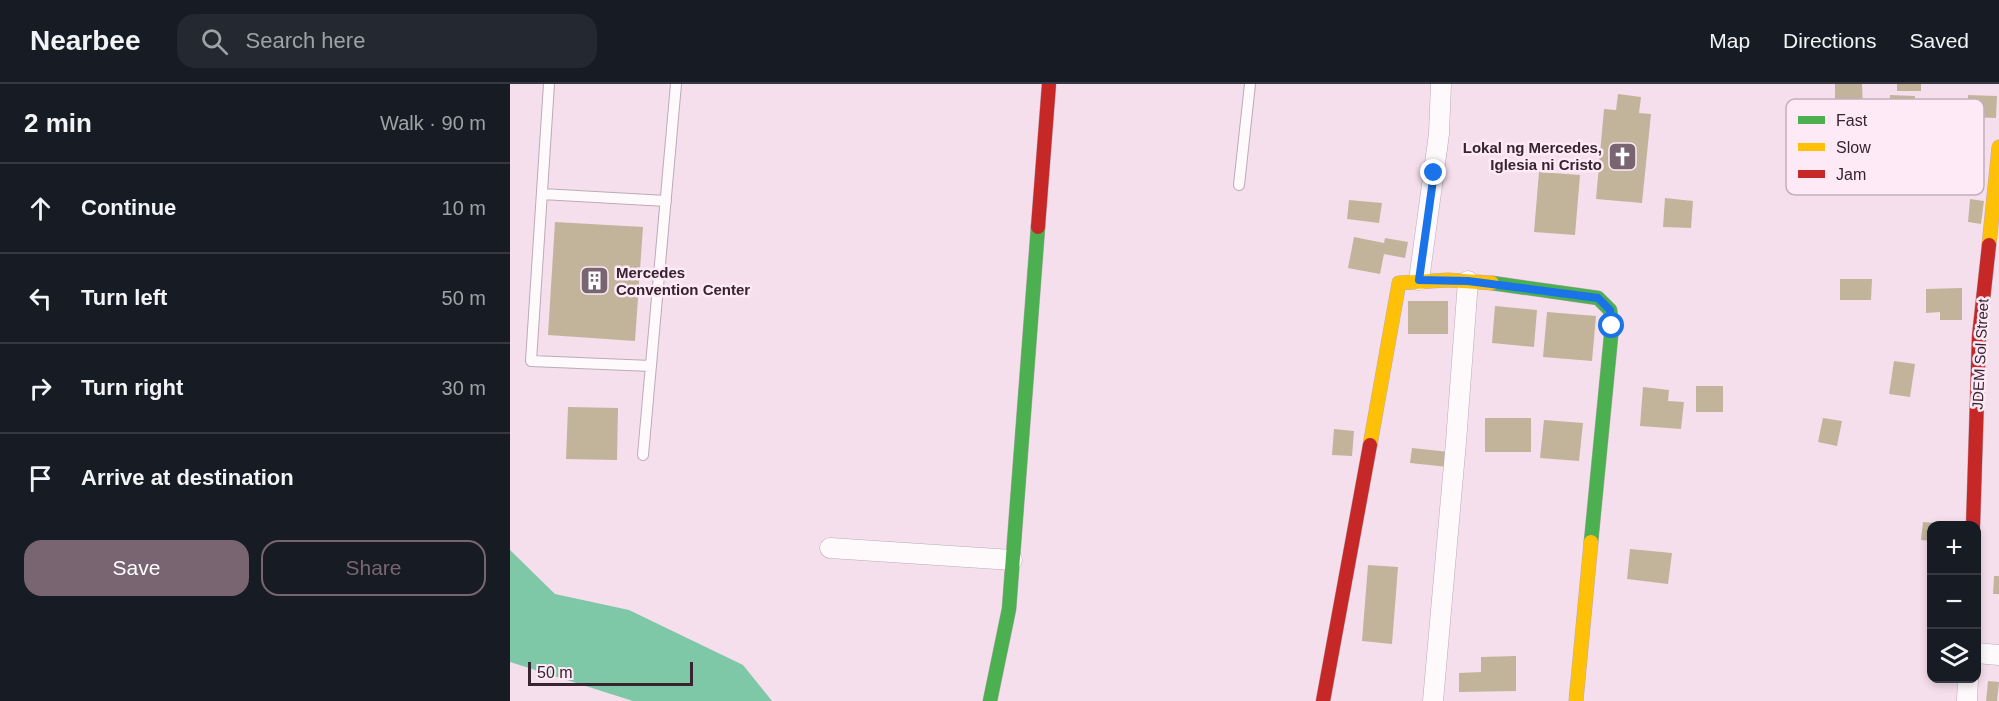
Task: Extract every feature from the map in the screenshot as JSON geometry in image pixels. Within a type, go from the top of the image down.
[{"type":"street","points":[[990,701],[1009,609],[1049,84]]},
{"type":"street","points":[[1419,280],[1439,134],[1441,84]]},
{"type":"street","name":"JDEM Sol Street","points":[[1973,521],[1979,336],[1999,147]]},
{"type":"street","points":[[1323,701],[1399,283],[1419,280],[1468,281],[1598,298],[1610,310],[1612,326],[1576,701]]},
{"type":"street","points":[[1432,701],[1468,281]]},
{"type":"street","points":[[830,548],[1012,560]]},
{"type":"street","points":[[1981,653],[1999,655]]},
{"type":"street","points":[[1966,701],[1968,683]]},
{"type":"lane","points":[[549,84],[531,361],[651,366]]},
{"type":"lane","points":[[643,455],[676,84]]},
{"type":"lane","points":[[1239,185],[1250,84]]},
{"type":"lane","points":[[542,194],[666,201]]},
{"type":"shaded area","points":[[510,550],[555,594],[629,610],[743,665],[772,701],[633,701],[510,662]]},
{"type":"building","points":[[1835,84],[1862,84],[1863,99],[1835,99]]},
{"type":"building","points":[[1897,84],[1921,84],[1921,91],[1897,91]]},
{"type":"building","name":"Lokal ng Mercedes, Iglesia ni Cristo","points":[[1618,94],[1641,97],[1639,113],[1651,114],[1642,203],[1596,199],[1604,109],[1616,110]]},
{"type":"building","points":[[1890,95],[1915,96],[1915,99],[1890,99]]},
{"type":"building","points":[[1968,95],[1997,96],[1996,118],[1984,118],[1984,99],[1968,99]]},
{"type":"building","points":[[1539,172],[1580,175],[1575,235],[1534,232]]},
{"type":"building","points":[[1665,198],[1693,201],[1691,228],[1663,227]]},
{"type":"building","points":[[1970,199],[1984,201],[1981,224],[1968,222]]},
{"type":"building","points":[[1349,200],[1382,203],[1379,223],[1347,219]]},
{"type":"building","name":"Mercedes Convention Center","points":[[555,222],[643,227],[635,341],[548,335]]},
{"type":"building","points":[[1354,237],[1384,243],[1385,238],[1408,242],[1405,258],[1384,254],[1380,274],[1348,268]]},
{"type":"building","points":[[1840,279],[1872,279],[1871,300],[1840,300]]},
{"type":"building","points":[[1962,288],[1962,320],[1940,320],[1940,312],[1926,313],[1926,289]]},
{"type":"building","points":[[1408,301],[1448,301],[1448,334],[1408,334]]},
{"type":"building","points":[[1495,306],[1537,310],[1534,347],[1492,343]]},
{"type":"building","points":[[1547,312],[1596,316],[1592,361],[1543,357]]},
{"type":"building","points":[[1894,361],[1915,364],[1910,397],[1889,394]]},
{"type":"building","points":[[1696,386],[1723,386],[1723,412],[1696,412]]},
{"type":"building","points":[[1643,387],[1669,390],[1668,401],[1684,402],[1681,429],[1640,426]]},
{"type":"building","points":[[568,407],[618,408],[617,460],[566,459]]},
{"type":"building","points":[[1485,418],[1531,418],[1531,452],[1485,452]]},
{"type":"building","points":[[1823,418],[1842,421],[1837,446],[1818,442]]},
{"type":"building","points":[[1544,420],[1583,423],[1579,461],[1540,458]]},
{"type":"building","points":[[1334,429],[1354,431],[1352,456],[1332,455]]},
{"type":"building","points":[[1412,448],[1449,452],[1448,467],[1410,463]]},
{"type":"building","points":[[1923,522],[1927,522],[1927,541],[1921,540]]},
{"type":"building","points":[[1630,549],[1672,553],[1668,584],[1627,579]]},
{"type":"building","points":[[1368,565],[1398,567],[1392,644],[1362,641]]},
{"type":"building","points":[[1994,576],[1999,576],[1999,594],[1993,594]]},
{"type":"building","points":[[1516,656],[1516,691],[1459,692],[1459,673],[1481,672],[1481,657]]},
{"type":"building","points":[[1988,681],[1999,682],[1997,701],[1986,701]]},
{"type":"traffic: fast","points":[[990,701],[1009,609],[1038,227]]},
{"type":"traffic: fast","points":[[1492,283],[1598,298],[1610,310],[1612,326],[1591,542]]},
{"type":"traffic: slow","points":[[1989,245],[1999,147]]},
{"type":"traffic: slow","points":[[1370,445],[1399,283],[1448,280],[1492,283]]},
{"type":"traffic: slow","points":[[1576,701],[1591,542]]},
{"type":"traffic: jam","points":[[1038,227],[1049,84]]},
{"type":"traffic: jam","points":[[1973,521],[1979,336],[1989,245]]},
{"type":"traffic: jam","points":[[1323,701],[1370,445]]},
{"type":"place","name":"Lokal ng Mercedes, Iglesia ni Cristo","points":[[1623,156]]},
{"type":"place","name":"Mercedes Convention Center","points":[[595,281]]},
{"type":"route","points":[[1434,173],[1419,280],[1468,281],[1598,298],[1610,310],[1612,326]]}]
